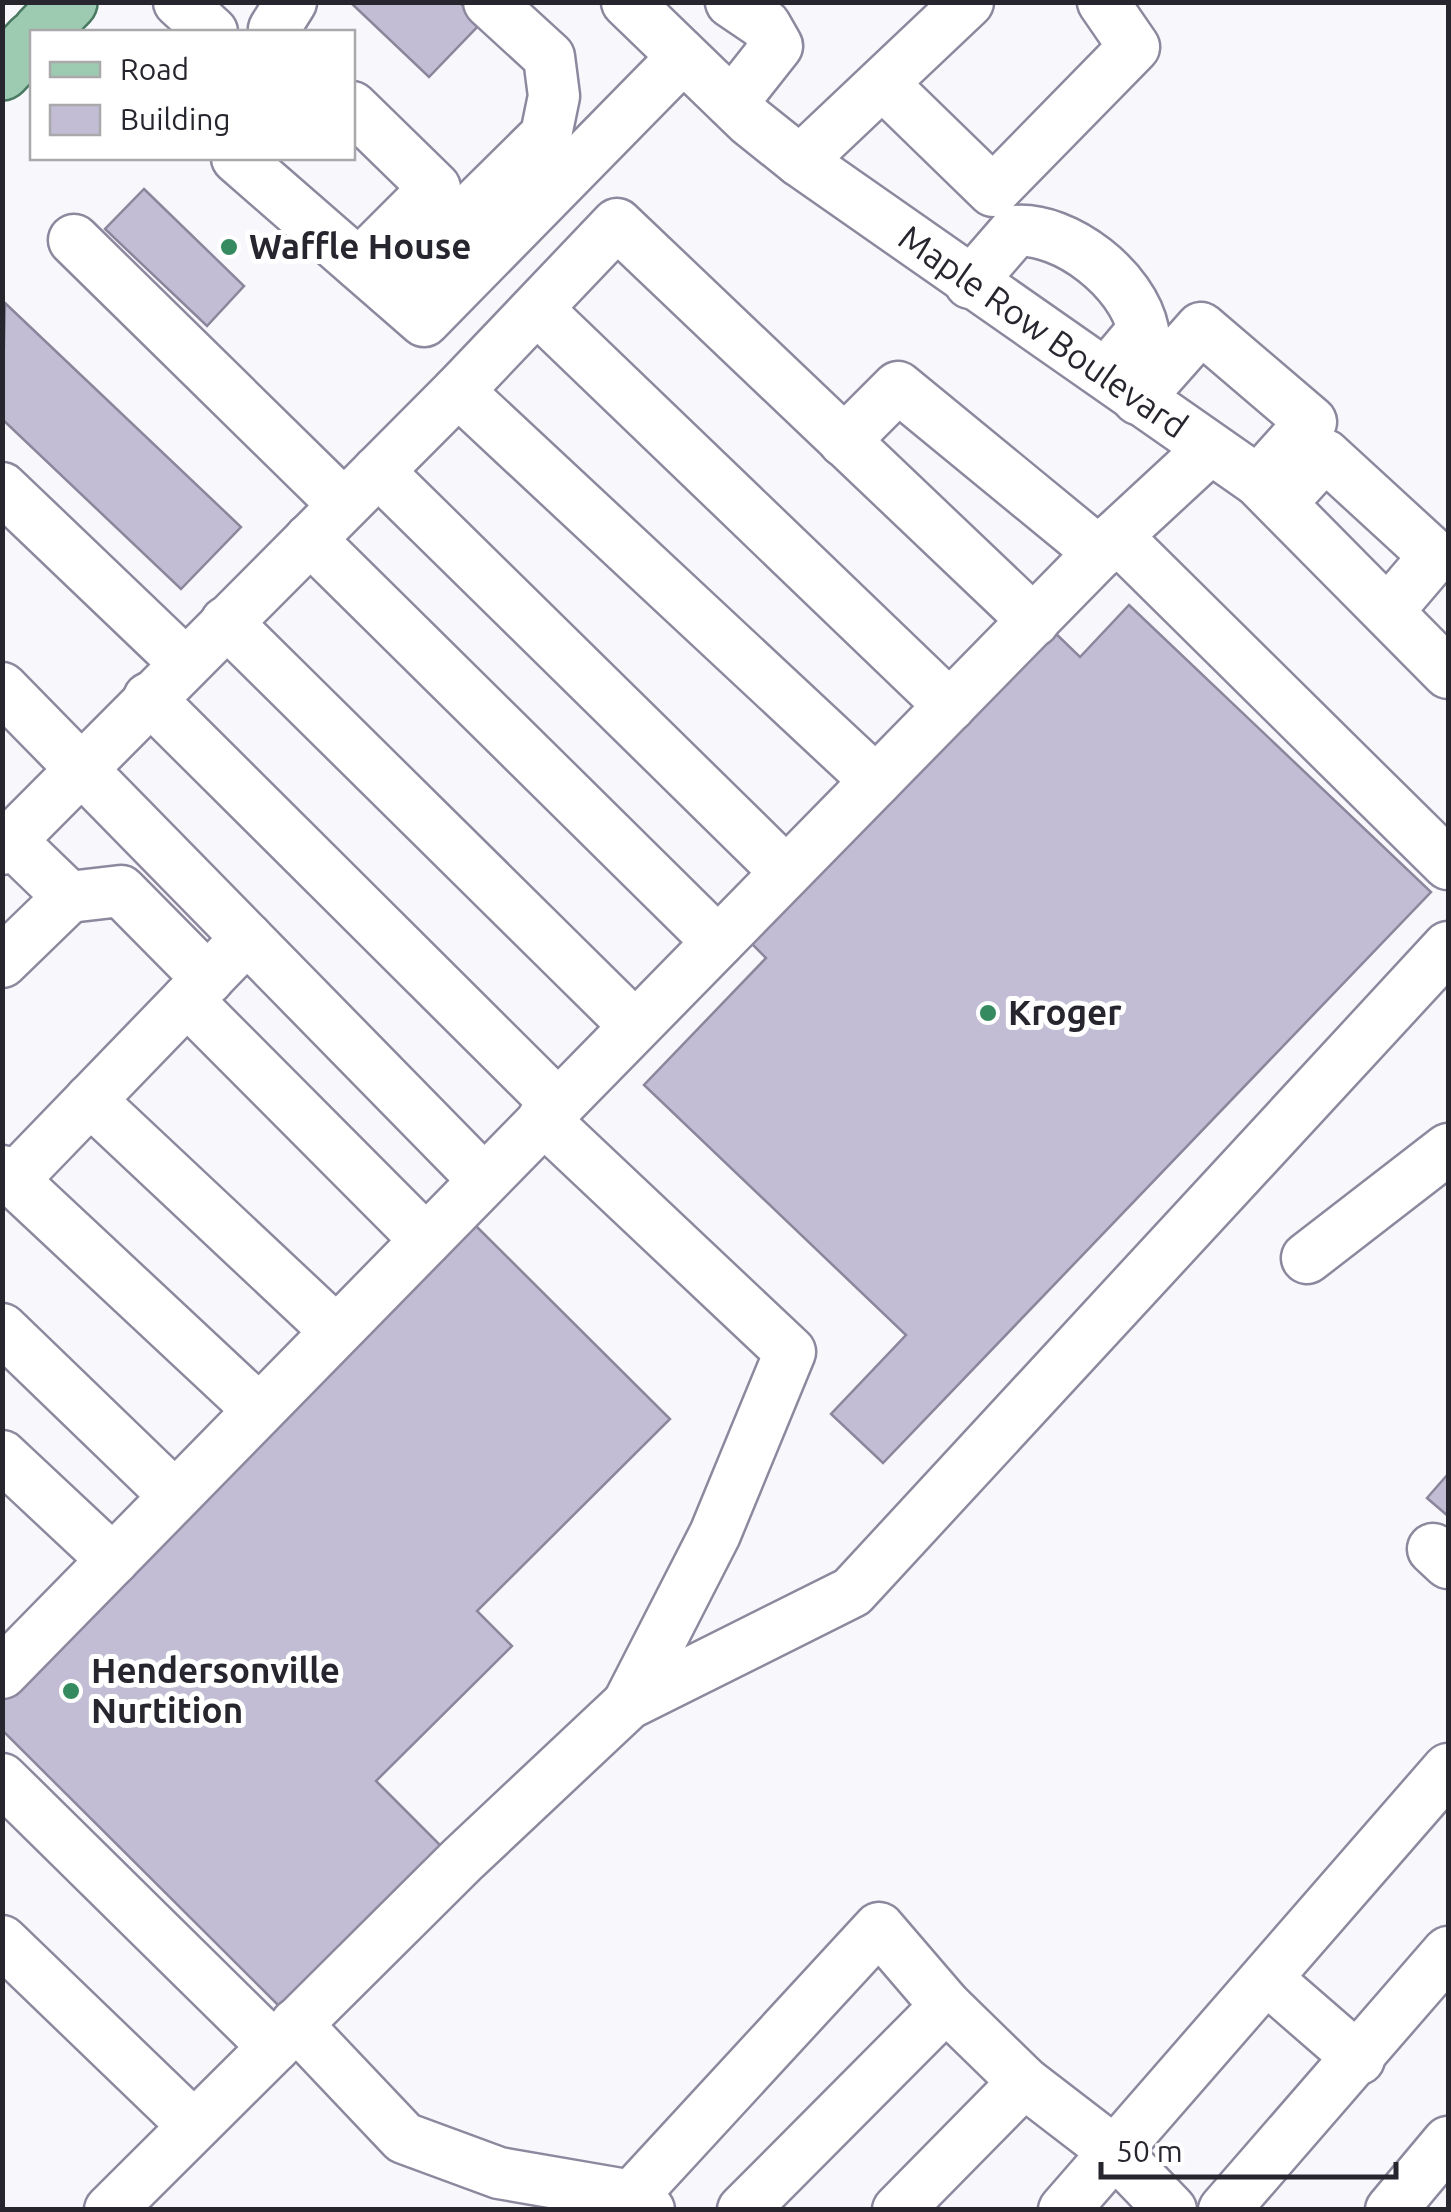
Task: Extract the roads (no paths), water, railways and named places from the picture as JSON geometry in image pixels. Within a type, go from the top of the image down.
[{"type":"main road","points":[[2,72],[30,38]]},
{"type":"street","points":[[179,2],[210,30]]},
{"type":"street","points":[[489,2],[620,121]]},
{"type":"street","name":"Maple Row Boulevard","points":[[627,2],[732,103],[800,161],[1270,492],[1388,611],[1441,651]]},
{"type":"street","points":[[731,2],[764,25],[777,46],[732,103]]},
{"type":"street","points":[[800,161],[885,86],[968,2]]},
{"type":"street","points":[[885,86],[993,190],[1134,47],[1109,5]]},
{"type":"street","points":[[391,292],[546,135],[554,96],[548,57]]},
{"type":"street","points":[[391,292],[620,121],[683,57]]},
{"type":"street","points":[[355,110],[435,188],[391,292]]},
{"type":"street","points":[[239,160],[391,292],[471,378],[876,781]]},
{"type":"street","points":[[69,897],[7,845],[80,767],[471,378],[617,224],[1034,621]]},
{"type":"street","points":[[970,283],[1015,231],[1037,230],[1078,252],[1126,290],[1139,310],[1143,330],[1122,386]]},
{"type":"street","points":[[74,240],[344,505],[786,872]]},
{"type":"street","points":[[538,309],[950,706]]},
{"type":"street","points":[[1122,386],[1201,328],[1311,422],[1270,492]]},
{"type":"street","points":[[844,441],[898,388],[1108,545],[1448,864]]},
{"type":"street","points":[[6,1664],[113,1560],[1108,545],[1210,449]]},
{"type":"street","points":[[1270,492],[1326,455],[1435,556],[1388,611]]},
{"type":"street","points":[[2,488],[185,663]]},
{"type":"street","points":[[344,505],[718,942]]},
{"type":"street","points":[[226,622],[635,1026]]},
{"type":"street","points":[[2,688],[484,1180]]},
{"type":"street","points":[[149,698],[790,1352],[715,1534],[628,1704]]},
{"type":"street","points":[[2,962],[69,897],[121,891],[198,989],[426,1240]]},
{"type":"street","points":[[247,938],[90,1100],[8,1175],[259,1410]]},
{"type":"street","points":[[110,2210],[462,1860],[628,1704],[852,1592],[1448,946]]},
{"type":"street","points":[[90,1100],[336,1331]]},
{"type":"street","points":[[1307,1258],[1448,1149]]},
{"type":"street","points":[[2,1329],[175,1496]]},
{"type":"street","points":[[2,1456],[113,1560]]},
{"type":"street","points":[[1064,2210],[1448,1769]]},
{"type":"street","points":[[2,1779],[285,2036],[404,2138],[499,2173],[641,2203],[879,1928],[946,2006],[1024,2082],[1115,2152],[1171,2210]]},
{"type":"street","points":[[2,1941],[194,2126]]},
{"type":"street","points":[[1224,2210],[1448,1952]]},
{"type":"street","points":[[1267,1979],[1359,2059]]},
{"type":"street","points":[[742,2210],[946,2006]]},
{"type":"street","points":[[898,2210],[1024,2082]]},
{"type":"street","points":[[1391,2210],[1448,2142]]},
{"type":"place","name":"Waffle House","points":[[229,247]]},
{"type":"place","name":"Kroger","points":[[988,1013]]},
{"type":"place","name":"Hendersonville Nurtition","points":[[71,1691]]}]
